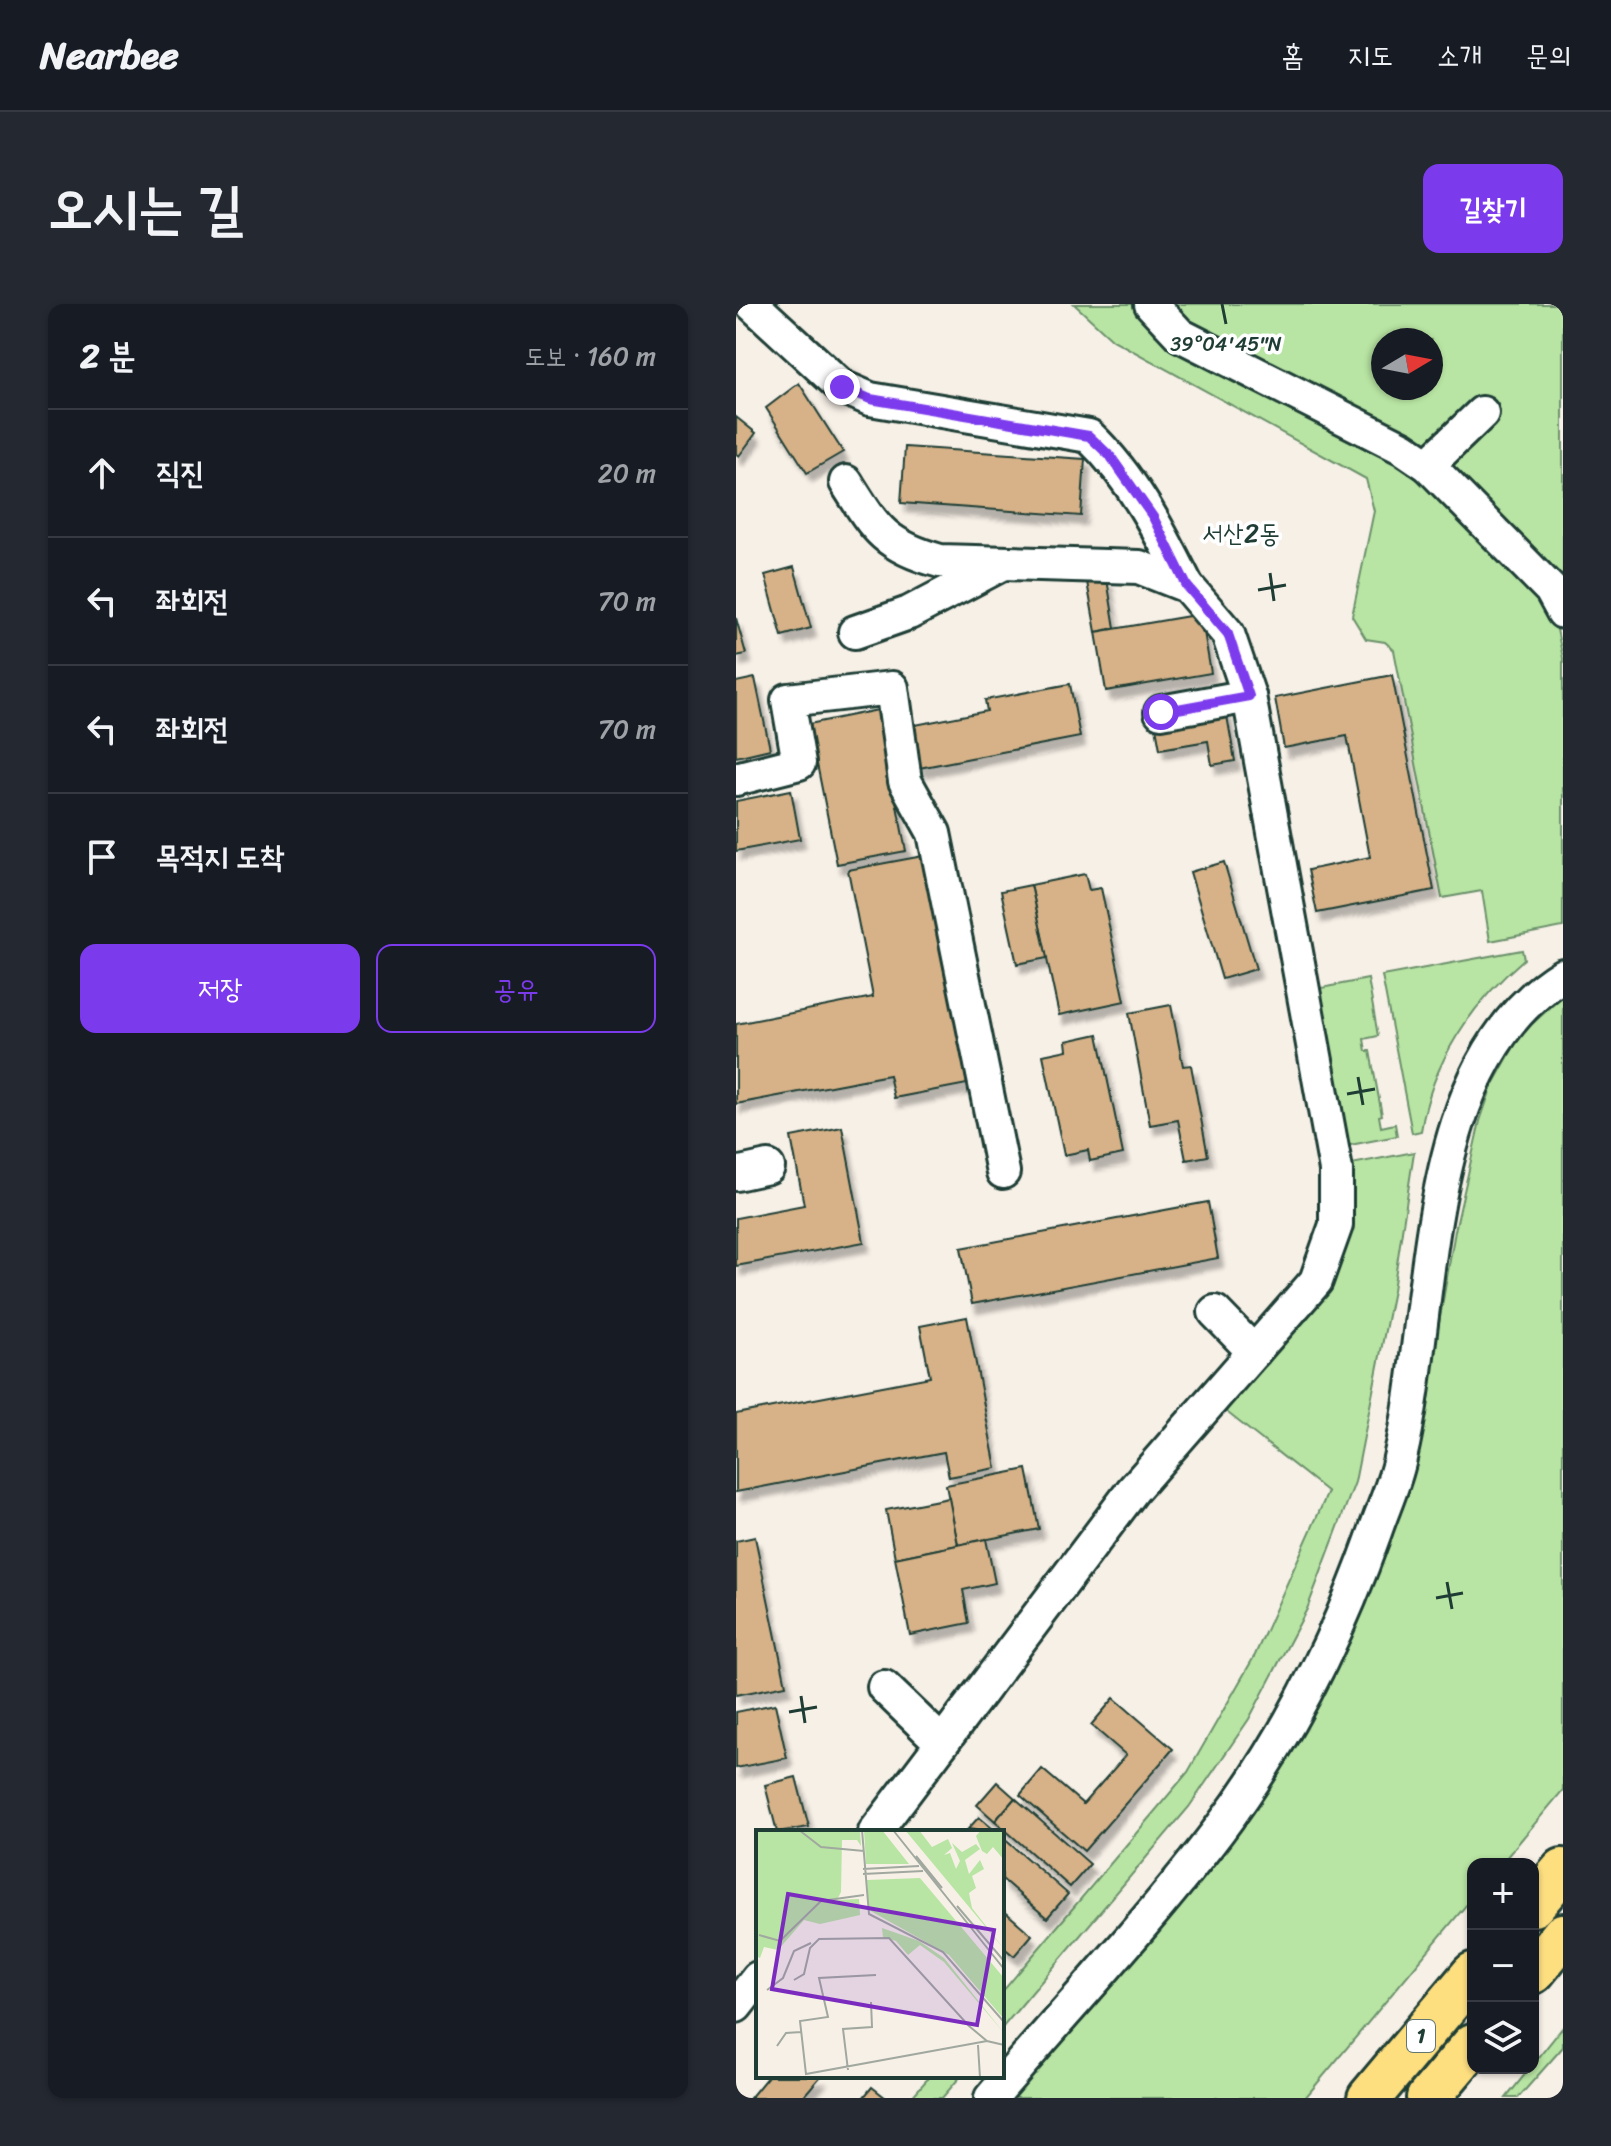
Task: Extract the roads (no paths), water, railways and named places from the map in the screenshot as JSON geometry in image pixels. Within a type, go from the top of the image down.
[{"type":"main road","points":[[1539,1898],[1563,1870]]},
{"type":"main road","points":[[1539,1965],[1563,1935]]},
{"type":"main road","name":"1","points":[[1369,2098],[1467,1981]]},
{"type":"main road","name":"1","points":[[1428,2098],[1467,2052]]},
{"type":"lane","points":[[752,304],[842,387],[870,399],[1089,436],[1111,457],[1153,517],[1187,586],[1228,634],[1249,696],[1336,1170],[1336,1225],[1316,1281],[1133,1490],[877,1830]]},
{"type":"lane","points":[[1151,304],[1180,335],[1403,448],[1428,465],[1551,590],[1563,612]]},
{"type":"lane","points":[[1428,465],[1482,413]]},
{"type":"lane","points":[[846,482],[877,530],[909,553],[940,561],[1139,567],[1187,586]]},
{"type":"lane","points":[[855,632],[909,613],[1002,564]]},
{"type":"lane","points":[[736,779],[799,763],[788,700],[892,688],[905,781],[934,833],[1003,1172]]},
{"type":"lane","points":[[1161,712],[1249,696]]},
{"type":"lane","points":[[991,2098],[1219,1829],[1303,1700],[1361,1573],[1400,1459],[1434,1235],[1451,1150],[1470,1083],[1490,1046],[1513,1016],[1539,990],[1563,975]]},
{"type":"lane","points":[[736,1174],[768,1167]]},
{"type":"lane","points":[[1215,1312],[1254,1352]]},
{"type":"lane","points":[[884,1687],[942,1743]]},
{"type":"lane","points":[[736,2006],[756,1981]]},
{"type":"district","name":"서산2동","points":[[1241,533]]}]
